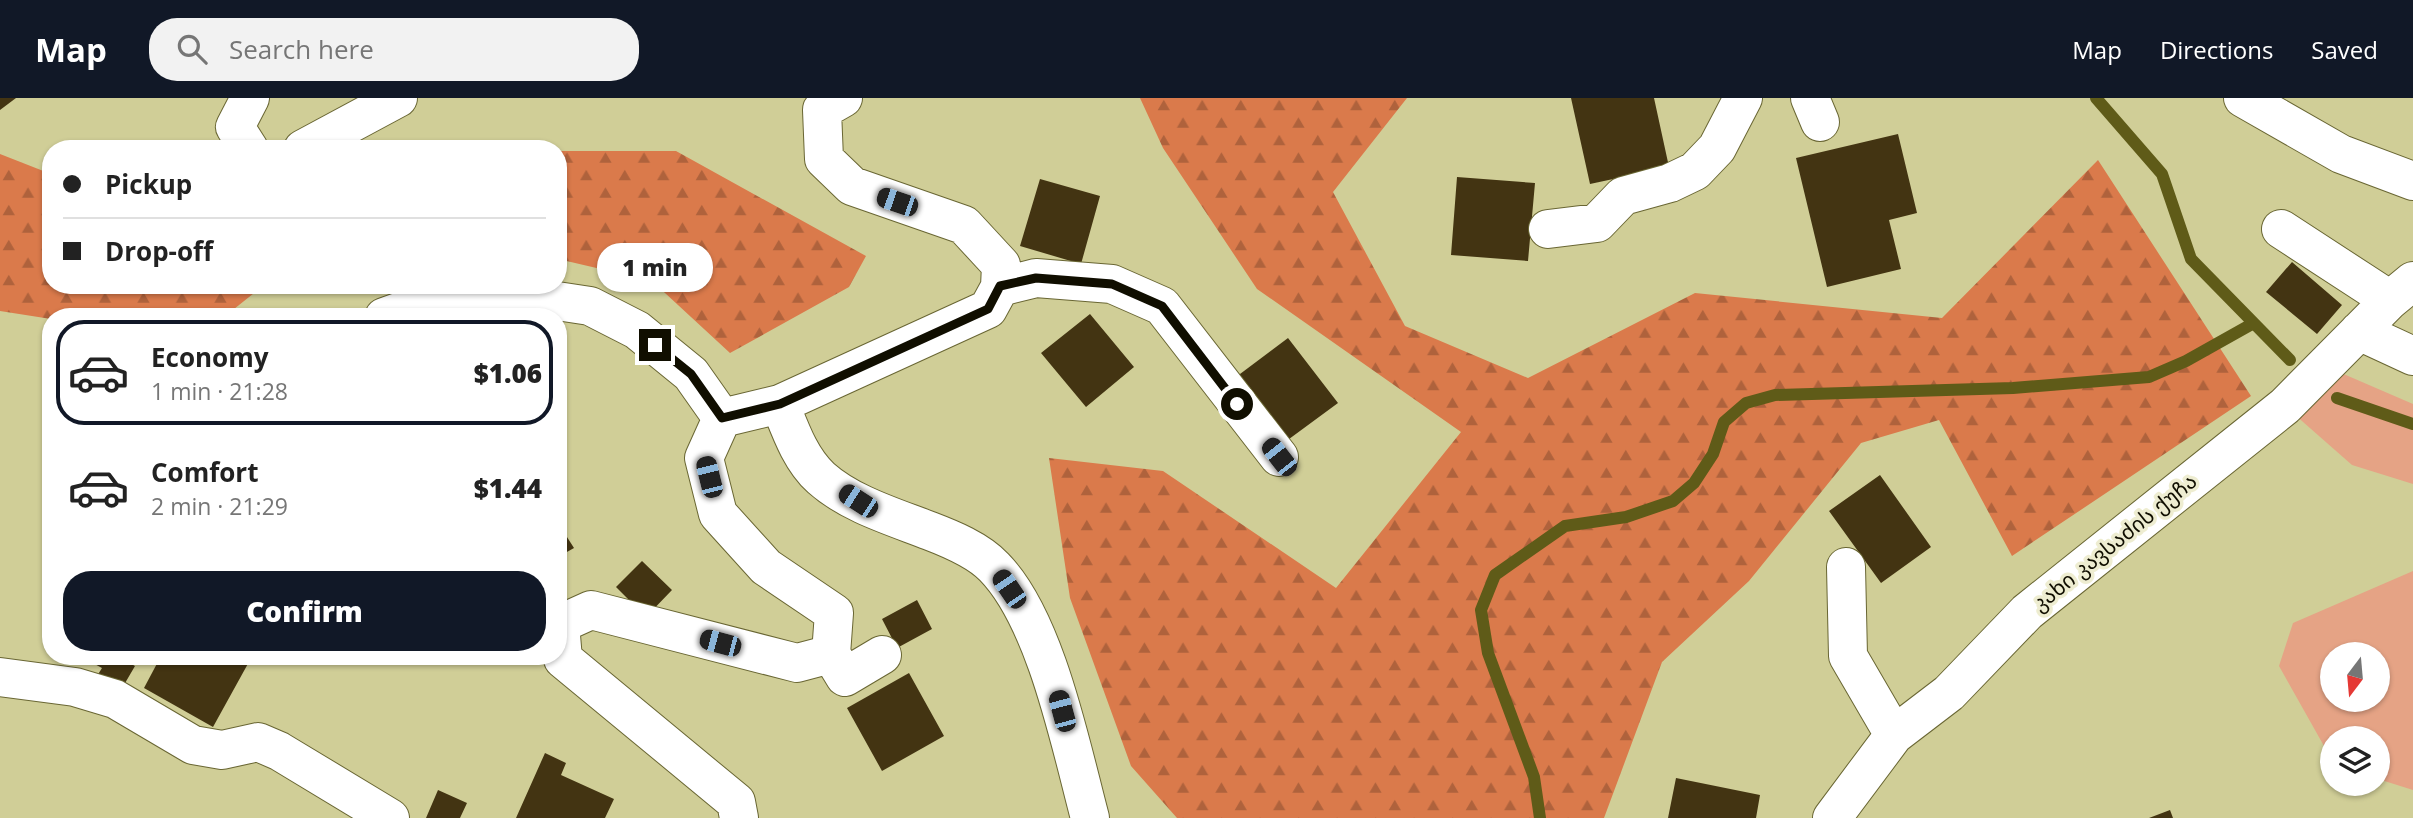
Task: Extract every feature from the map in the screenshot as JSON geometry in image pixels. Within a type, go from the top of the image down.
[{"type":"street","points":[[243,140],[235,127],[250,98]]},
{"type":"street","points":[[320,140],[398,98]]},
{"type":"street","points":[[722,418],[780,404],[988,309],[1000,286],[1001,265],[964,225],[852,187],[824,159],[822,110],[843,98]]},
{"type":"street","points":[[1548,229],[1597,223],[1623,196],[1670,183],[1695,171],[1717,148],[1743,98]]},
{"type":"street","points":[[2243,98],[2341,154],[2413,181]]},
{"type":"street","points":[[2281,229],[2402,290]]},
{"type":"street","points":[[1000,286],[1036,278],[1112,284],[1162,306],[1279,457]]},
{"type":"street","name":"კახი კავსაძის ქუჩა","points":[[1832,818],[1894,735],[1949,693],[2027,611],[2285,406],[2402,290]]},
{"type":"street","points":[[408,308],[419,304],[524,296],[590,306],[637,330],[691,374],[722,418]]},
{"type":"street","points":[[2359,331],[2413,356]]},
{"type":"street","points":[[780,404],[797,446],[820,477],[858,501],[954,541],[994,567],[1024,611],[1055,685],[1090,818]]},
{"type":"street","points":[[722,418],[704,458],[718,514],[766,566],[834,613],[831,654],[845,677],[882,655]]},
{"type":"street","points":[[1846,567],[1848,656],[1894,735]]},
{"type":"street","points":[[567,621],[592,610],[797,663],[831,654]]},
{"type":"street","points":[[567,662],[736,802],[739,818]]},
{"type":"street","points":[[0,677],[75,687],[115,699],[193,746],[222,750],[258,742],[279,751],[390,818]]},
{"type":"shaded area","points":[[2325,366],[2413,404],[2413,484],[2352,465],[2285,406]]},
{"type":"shaded area","points":[[2413,571],[2413,790],[2390,783],[2390,726],[2320,726],[2320,739],[2279,666],[2293,623]]},
{"type":"green space","points":[[1140,98],[1407,98],[1333,192],[1405,326],[1528,378],[1695,293],[1942,318],[2098,160],[2251,396],[2012,556],[1939,420],[1861,443],[1749,581],[1662,662],[1604,818],[1177,818],[1131,766],[1070,598],[1049,458],[1163,471],[1336,588],[1461,432],[1257,289],[1163,148]]},
{"type":"green space","points":[[567,151],[676,151],[866,256],[849,287],[730,353],[652,281],[567,261]]},
{"type":"green space","points":[[0,154],[42,170],[42,294],[253,294],[235,308],[42,308],[42,318],[0,311]]},
{"type":"building","points":[[0,98],[16,98],[0,110]]},
{"type":"building","points":[[1571,98],[1654,98],[1669,167],[1590,184]]},
{"type":"building","points":[[1898,134],[1917,213],[1889,220],[1901,269],[1827,287],[1796,158]]},
{"type":"building","points":[[1457,177],[1535,183],[1528,261],[1451,255]]},
{"type":"building","points":[[1040,179],[1100,196],[1081,264],[1020,246]]},
{"type":"building","points":[[2292,262],[2342,305],[2317,334],[2266,292]]},
{"type":"building","points":[[1090,314],[1134,367],[1086,407],[1041,353]]},
{"type":"building","points":[[1288,338],[1338,403],[1285,442],[1236,377]]},
{"type":"building","points":[[1880,475],[1931,547],[1881,583],[1829,511]]},
{"type":"building","points":[[567,537],[574,548],[567,552]]},
{"type":"building","points":[[642,561],[672,590],[646,617],[616,587]]},
{"type":"building","points":[[917,600],[932,629],[897,648],[882,619]]},
{"type":"building","points":[[96,665],[135,666],[121,690],[97,676],[102,668]]},
{"type":"building","points":[[156,665],[247,665],[213,727],[144,688]]},
{"type":"building","points":[[909,673],[944,736],[882,771],[847,708]]},
{"type":"building","points":[[545,753],[566,763],[561,775],[614,799],[605,818],[516,818]]},
{"type":"building","points":[[1676,778],[1760,795],[1756,818],[1668,818]]},
{"type":"building","points":[[438,790],[467,803],[460,818],[426,818]]},
{"type":"building","points":[[2170,810],[2173,818],[2149,818]]},
{"type":"waterway","points":[[2096,98],[2162,174],[2191,259],[2290,360]]},
{"type":"waterway","points":[[1540,818],[1534,777],[1488,653],[1481,610],[1495,575],[1565,526],[1626,517],[1673,501],[1694,483],[1713,454],[1724,422],[1746,403],[1775,395],[2013,388],[2149,377],[2186,361],[2252,324]]},
{"type":"waterway","points":[[2337,398],[2413,424]]},
{"type":"route","points":[[655,345],[691,374],[722,418],[780,404],[988,309],[1000,286],[1036,278],[1112,284],[1162,306],[1237,404]]}]
